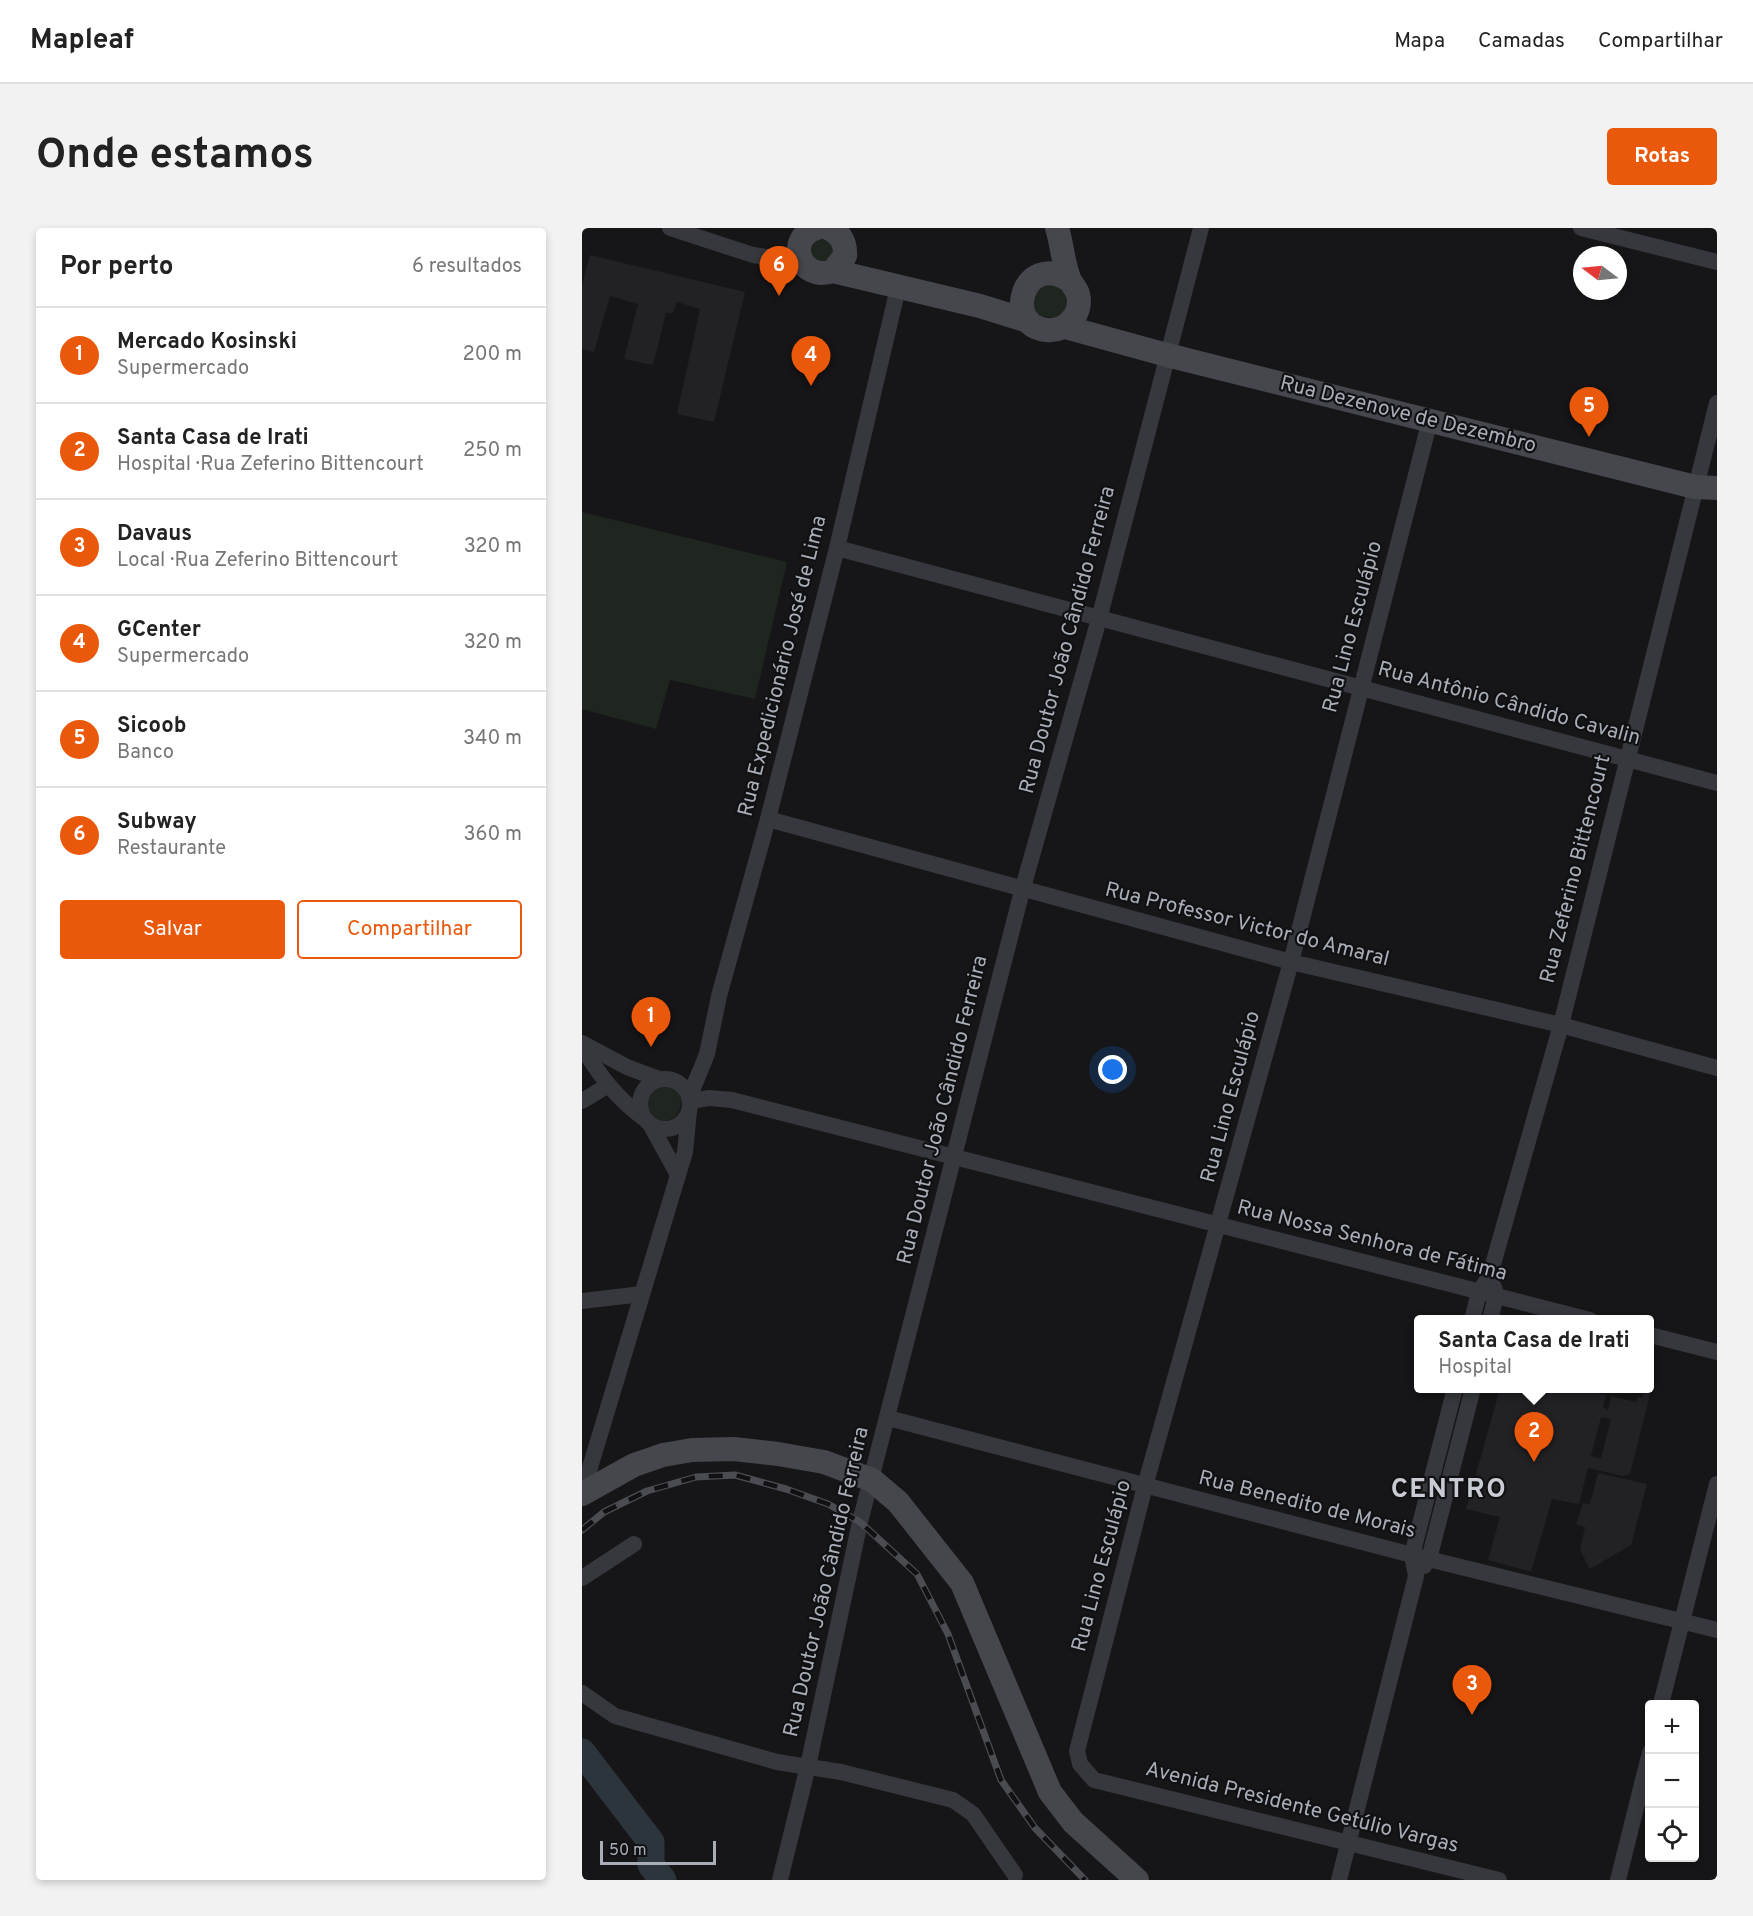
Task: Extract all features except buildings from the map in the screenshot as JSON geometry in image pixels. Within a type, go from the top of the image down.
[{"type":"main road","points":[[817,228],[806,234],[799,247],[801,262],[812,272],[826,274],[833,271],[842,262],[846,250]]},
{"type":"main road","points":[[828,228],[840,236],[862,280]]},
{"type":"main road","points":[[1045,274],[1058,229]]},
{"type":"main road","points":[[1058,229],[1069,280],[1078,292],[1072,317],[1050,331],[1035,326],[1029,321],[1024,314],[1022,297],[1030,282],[1045,274],[1054,273],[1069,280]]},
{"type":"main road","points":[[833,271],[862,280],[980,306],[1029,321]]},
{"type":"main road","points":[[980,306],[1022,297]]},
{"type":"main road","name":"Rua Dezenove de Dezembro","points":[[1072,317],[1100,337],[1167,355],[1706,487]]},
{"type":"main road","points":[[582,1494],[634,1465],[663,1455],[692,1450],[734,1449],[778,1454],[824,1462],[872,1480],[898,1502],[962,1583],[1050,1792],[1073,1822],[1137,1880]]},
{"type":"street","points":[[670,228],[753,255],[801,262]]},
{"type":"street","name":"Rua Doutor João Cândido Ferreira","points":[[780,1880],[808,1766],[860,1522],[1022,891],[1099,619],[1201,228]]},
{"type":"street","points":[[1581,228],[1717,262]]},
{"type":"street","name":"Rua Expedicionário José de Lima","points":[[582,1494],[685,1152],[689,1103],[707,1054],[719,996],[768,819],[837,549],[898,288]]},
{"type":"street","name":"Rua Zeferino Bittencourt","points":[[1473,1315],[1479,1292],[1490,1275],[1561,1025],[1627,759],[1706,487],[1717,403]]},
{"type":"street","name":"Rua Lino Esculápio","points":[[1094,1780],[1080,1764],[1077,1751],[1145,1486],[1291,962],[1430,420]]},
{"type":"street","name":"Rua Antônio Cândido Cavalin","points":[[837,549],[1717,783]]},
{"type":"street","name":"Rua Professor Victor do Amaral","points":[[768,819],[1022,891],[1291,962],[1561,1025],[1717,1068]]},
{"type":"street","points":[[582,1045],[627,1067],[683,1086],[689,1103],[681,1124],[666,1129],[647,1122],[621,1102],[607,1086],[582,1045]]},
{"type":"street","points":[[678,1175],[647,1122],[640,1103],[641,1095],[651,1083],[667,1080],[707,1054]]},
{"type":"street","points":[[582,1101],[607,1086]]},
{"type":"street","name":"Rua Nossa Senhora de Fátima","points":[[689,1103],[709,1098],[732,1100],[1570,1315]]},
{"type":"street","points":[[1490,1275],[1496,1296],[1491,1315]]},
{"type":"street","points":[[582,1301],[642,1293]]},
{"type":"street","points":[[1654,1336],[1717,1352]]},
{"type":"street","points":[[1416,1576],[1412,1555],[1454,1393]]},
{"type":"street","points":[[1339,1880],[1416,1576],[1429,1559],[1472,1393]]},
{"type":"street","name":"Rua Benedito de Morais","points":[[888,1418],[1412,1555],[1717,1630]]},
{"type":"street","points":[[1662,1700],[1717,1484]]},
{"type":"street","points":[[582,1578],[634,1544]]},
{"type":"street","points":[[582,1693],[615,1716],[777,1762],[808,1766],[953,1800],[973,1815],[1015,1875]]},
{"type":"street","points":[[1618,1880],[1650,1754]]},
{"type":"street","name":"Avenida Presidente Getúlio Vargas","points":[[1094,1780],[1350,1841],[1500,1880]]},
{"type":"shaded area","points":[[816,236],[833,240],[833,258],[816,263],[807,247]]},
{"type":"shaded area","points":[[590,255],[745,292],[714,422],[677,414],[700,309],[677,302],[673,313],[666,313],[653,365],[624,359],[638,304],[610,296],[594,352],[582,349],[582,285]]},
{"type":"shaded area","points":[[1052,280],[1073,296],[1061,320],[1036,315],[1031,296]]},
{"type":"shaded area","points":[[582,512],[787,562],[755,699],[670,680],[656,729],[582,709]]},
{"type":"shaded area","points":[[663,1085],[676,1090],[681,1103],[676,1116],[663,1121],[650,1116],[645,1103],[650,1090]]},
{"type":"shaded area","points":[[1499,1393],[1596,1393],[1606,1395],[1603,1407],[1608,1410],[1611,1396],[1636,1402],[1638,1397],[1642,1398],[1644,1393],[1650,1394],[1630,1474],[1623,1476],[1588,1468],[1579,1504],[1552,1499],[1531,1572],[1488,1560],[1500,1517],[1466,1509]],"holes":[[[1601,1417],[1611,1419],[1601,1459],[1591,1456]]]},
{"type":"shaded area","points":[[1598,1473],[1647,1484],[1631,1545],[1590,1569],[1580,1550],[1585,1527],[1576,1524],[1583,1503],[1590,1504]]},
{"type":"waterway","points":[[582,1752],[651,1842],[651,1865],[663,1880]]},
{"type":"railway","points":[[582,1530],[604,1512],[647,1491],[696,1477],[735,1475],[786,1489],[828,1504],[860,1522],[917,1574],[948,1634],[1001,1780],[1035,1828],[1085,1880]]},
{"type":"place","name":"Subway","points":[[779,296]]},
{"type":"place","name":"GCenter","points":[[811,386]]},
{"type":"place","name":"Sicoob","points":[[1589,437]]},
{"type":"place","name":"Mercado Kosinski","points":[[651,1047]]},
{"type":"place","name":"Santa Casa de Irati","points":[[1534,1462]]},
{"type":"place","name":"Davaus","points":[[1472,1715]]},
{"type":"district","name":"CENTRO","points":[[1449,1490]]}]
